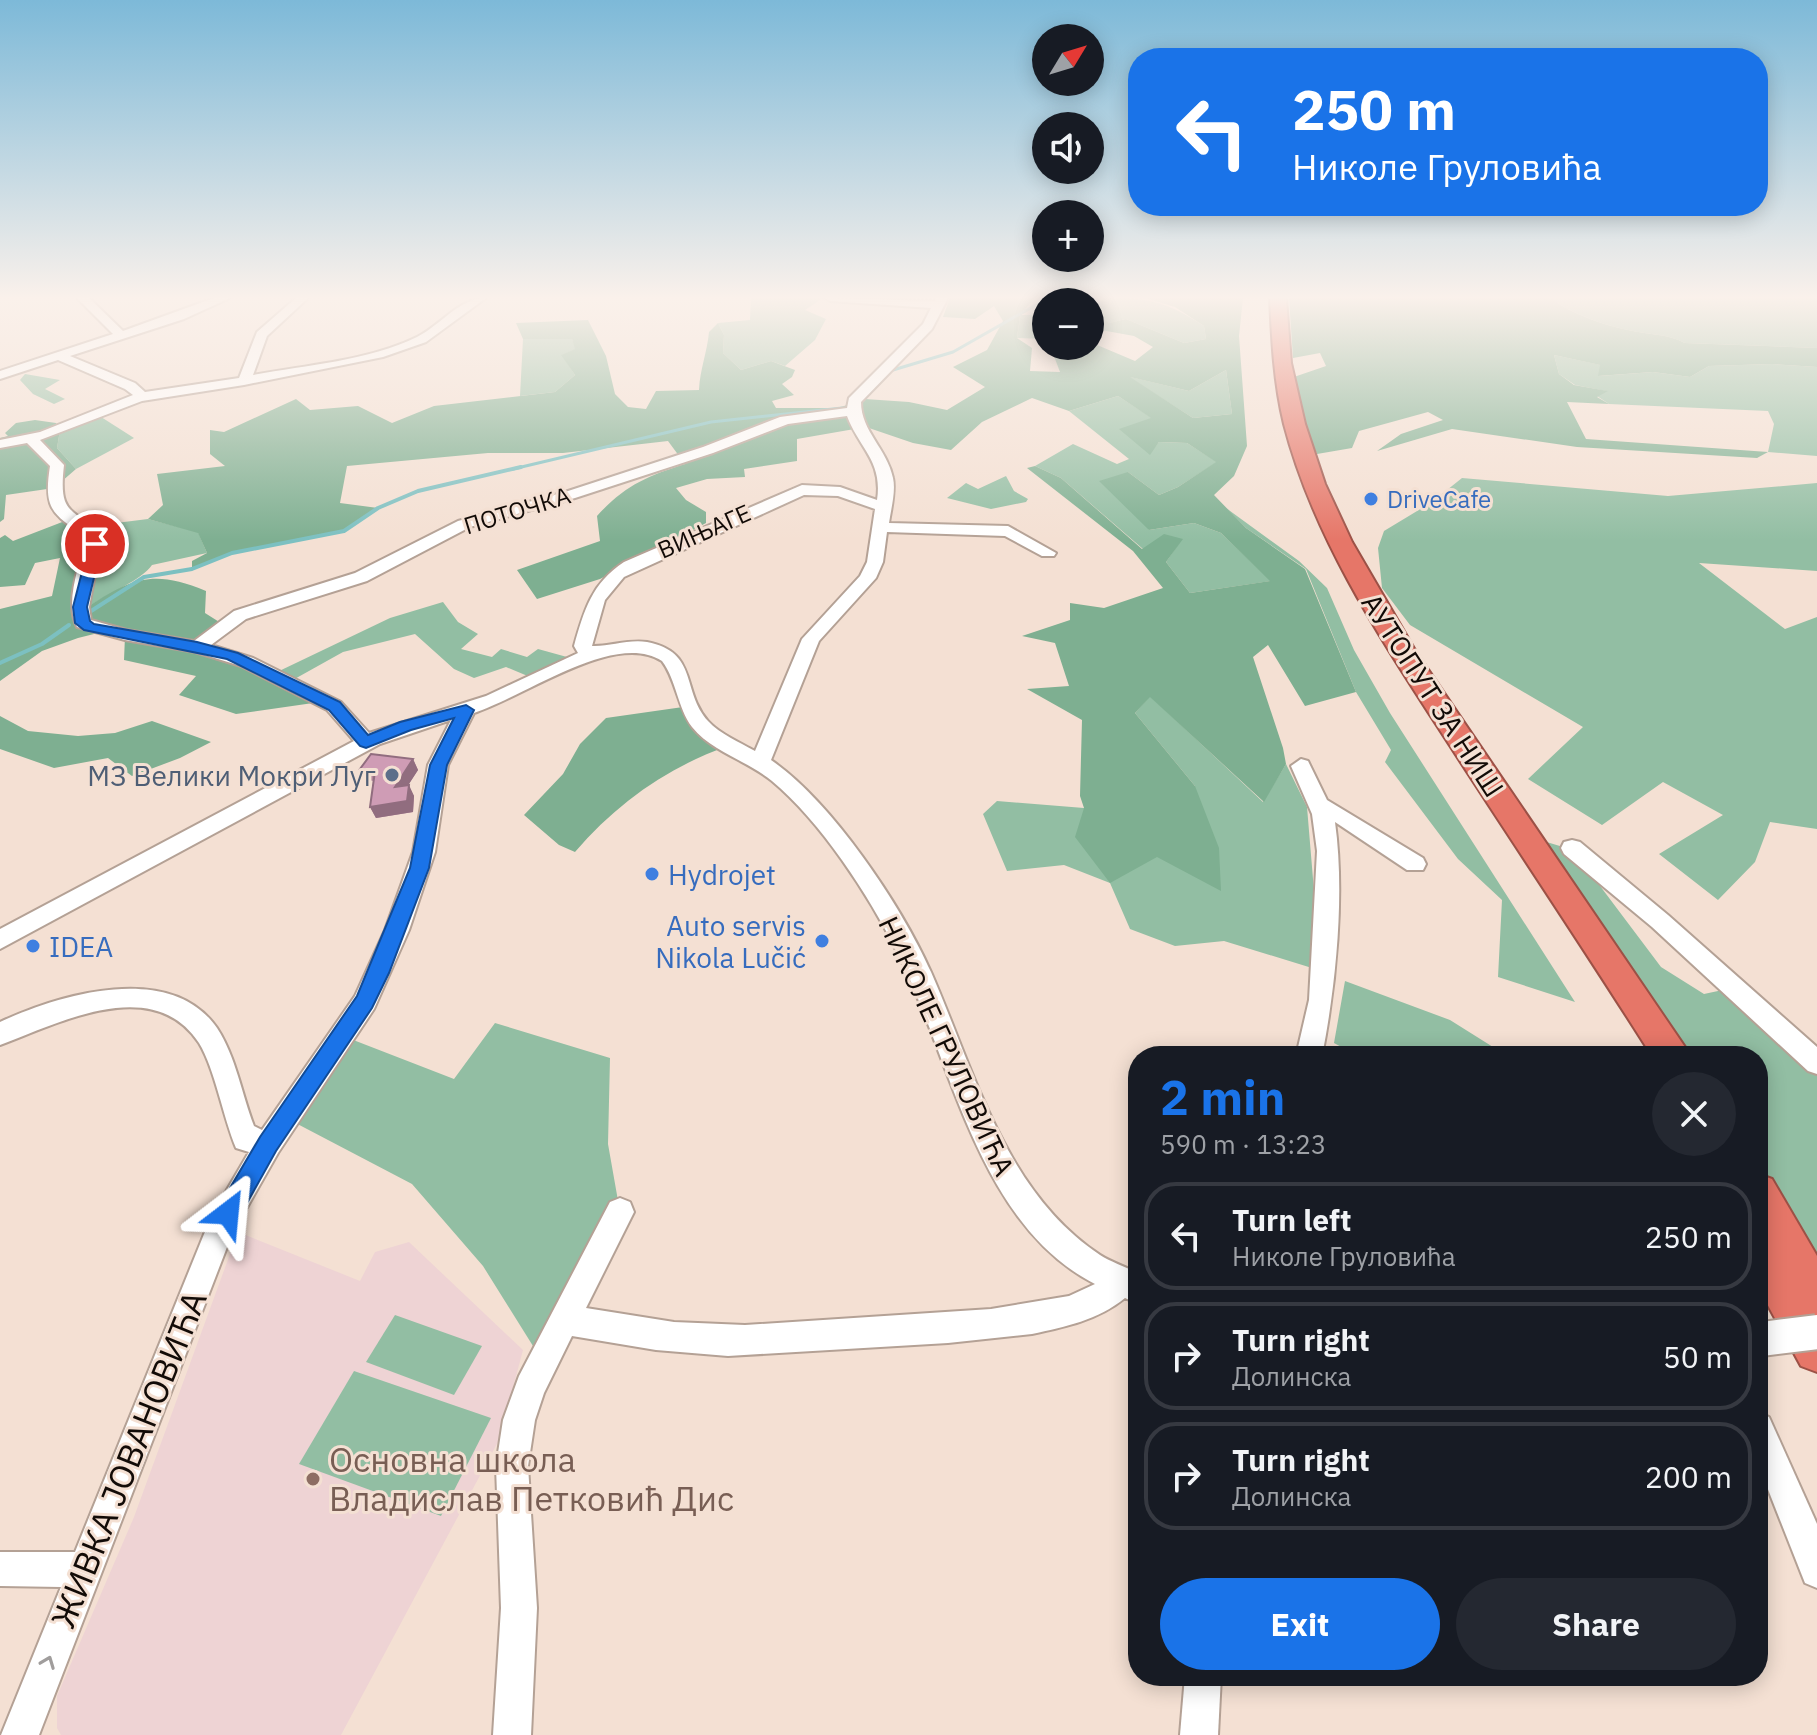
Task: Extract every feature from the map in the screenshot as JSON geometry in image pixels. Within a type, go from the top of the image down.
[{"type":"highway","name":"АУТОПУТ ЗА НИШ","points":[[1269,379],[1276,414],[1301,492],[1335,564],[1402,679],[1640,1046]]},
{"type":"highway","name":"АУТОПУТ ЗА НИШ","points":[[1283,379],[1304,461],[1345,552],[1418,676],[1665,1046]]},
{"type":"highway","points":[[1768,1211],[1817,1298]]},
{"type":"highway","points":[[1768,1263],[1817,1350]]},
{"type":"street","points":[[113,379],[130,386],[142,396]]},
{"type":"street","points":[[0,444],[31,439],[142,396],[255,379]]},
{"type":"street","points":[[760,763],[811,639],[872,572],[887,481],[884,468],[852,411],[857,397],[875,379]]},
{"type":"street","name":"ПОТОЧКА","points":[[197,647],[240,615],[369,574],[464,524],[570,495],[708,450],[785,420],[852,411]]},
{"type":"street","points":[[31,439],[57,465],[54,488],[59,510],[94,537],[80,607],[83,623],[149,640],[197,647],[247,662],[323,699],[343,714],[366,742]]},
{"type":"street","name":"ВИЊАГЕ","points":[[588,655],[583,646],[598,591],[611,576],[630,565],[802,490],[840,492],[883,507]]},
{"type":"street","points":[[880,527],[1008,531],[1048,553]]},
{"type":"street","name":"НИКОЛЕ ГРУЛОВИЋА","points":[[0,940],[366,742],[520,689],[605,648],[650,648],[668,654],[678,667],[690,706],[700,723],[728,746],[760,763],[796,793],[819,818],[892,923],[933,1005],[991,1149],[1011,1185],[1071,1251],[1128,1285]]},
{"type":"street","name":"ЖИВКА ЈОВАНОВИЋА","points":[[20,1735],[207,1259],[236,1198],[257,1142],[343,1036],[379,973],[422,860],[438,765],[466,710]]},
{"type":"street","points":[[1301,766],[1319,805],[1328,851],[1321,1000],[1311,1046]]},
{"type":"street","points":[[1319,805],[1415,864]]},
{"type":"street","points":[[1572,848],[1660,921],[1817,1063]]},
{"type":"street","points":[[0,1034],[42,1015],[108,999],[147,999],[179,1010],[207,1034],[234,1114],[257,1142]]},
{"type":"street","points":[[512,1735],[519,1608],[512,1466],[519,1420],[530,1387],[620,1212]]},
{"type":"street","points":[[566,1320],[711,1340],[951,1329],[1001,1324],[1071,1308],[1128,1286]]},
{"type":"street","points":[[1768,1338],[1817,1332]]},
{"type":"street","points":[[1768,1450],[1791,1499],[1817,1571]]},
{"type":"street","points":[[0,1569],[84,1570]]},
{"type":"street","points":[[1203,1686],[1203,1730]]},
{"type":"shaded area","name":"Основна школа Владислав Петковић Дис","points":[[238,1232],[360,1281],[375,1252],[409,1242],[523,1350],[499,1440],[341,1735],[61,1735],[57,1728],[57,1696],[134,1517]]},
{"type":"green space","points":[[521,379],[570,379],[555,392],[520,396]]},
{"type":"green space","points":[[570,379],[611,379],[615,394],[628,407],[646,409],[656,391],[699,390],[700,379],[789,379],[782,384],[794,395],[772,401],[776,408],[838,408],[865,399],[909,402],[947,410],[985,387],[972,379],[1133,379],[1193,418],[1232,414],[1227,379],[1242,379],[1247,446],[1234,476],[1214,495],[1246,528],[1305,569],[1356,692],[1305,706],[1268,645],[1253,657],[1286,764],[1264,802],[1150,697],[1135,713],[1195,786],[1219,848],[1221,891],[1157,857],[1110,883],[1075,837],[1084,808],[1080,796],[1082,720],[1027,689],[1069,686],[1055,643],[1022,636],[1070,620],[1070,603],[1104,608],[1163,588],[1133,551],[1027,468],[1035,466],[1061,478],[1142,549],[1164,534],[1183,539],[1166,562],[1190,593],[1270,581],[1221,533],[1194,523],[1149,530],[1099,481],[1128,472],[1159,495],[1178,487],[1216,462],[1187,443],[1159,442],[1150,455],[1119,429],[1151,418],[1118,396],[1069,411],[1032,398],[982,422],[951,450],[913,443],[866,427],[797,439],[797,461],[744,469],[745,477],[707,479],[676,488],[686,500],[706,512],[706,523],[600,579],[537,599],[517,570],[600,541],[597,516],[607,506],[637,483],[685,464],[668,441],[563,453],[488,453],[347,466],[340,503],[378,508],[344,531],[232,553],[192,569],[192,561],[207,553],[198,533],[148,519],[163,505],[157,474],[225,466],[210,454],[210,430],[224,432],[296,399],[310,410],[358,406],[392,423],[434,406],[555,392]]},
{"type":"green space","points":[[1132,379],[1139,379],[1189,391],[1210,379],[1227,379],[1232,414],[1193,418]]},
{"type":"green space","points":[[1138,379],[1210,379],[1189,391]]},
{"type":"green space","points":[[1291,379],[1566,379],[1574,385],[1608,391],[1597,397],[1609,404],[1567,402],[1586,439],[1768,452],[1757,458],[1577,447],[1452,429],[1377,451],[1401,434],[1443,420],[1428,412],[1359,431],[1352,448],[1317,454],[1297,408]]},
{"type":"green space","points":[[1566,379],[1817,379],[1817,456],[1768,452],[1774,424],[1768,411],[1609,404],[1597,396],[1606,391],[1575,385]]},
{"type":"green space","points":[[20,380],[60,380],[45,389],[65,399],[54,404],[33,394]]},
{"type":"green space","points":[[1118,396],[1152,418],[1149,454],[1159,442],[1187,443],[1217,462],[1178,487],[1159,495],[1128,472],[1149,530],[1194,523],[1221,533],[1271,581],[1190,593],[1166,562],[1182,539],[1143,549],[1061,478],[1035,466],[1073,444],[1117,464],[1129,459],[1069,411]]},
{"type":"green space","points":[[98,415],[134,438],[76,469],[57,448],[60,430]]},
{"type":"green space","points":[[35,420],[56,423],[60,430],[57,448],[76,469],[54,488],[6,495],[4,519],[0,522],[0,438],[8,436],[5,433],[16,423]]},
{"type":"green space","points":[[1006,476],[1014,491],[1028,499],[1026,502],[991,509],[947,498],[966,483],[978,489]]},
{"type":"green space","points":[[1462,478],[1668,496],[1817,483],[1817,571],[1699,563],[1785,629],[1817,617],[1817,829],[1770,822],[1755,862],[1718,900],[1659,854],[1723,815],[1663,782],[1602,825],[1528,779],[1583,727],[1410,625],[1382,588],[1378,548],[1384,531],[1432,502]]},
{"type":"green space","points":[[1226,508],[1299,561],[1327,588],[1354,650],[1390,713],[1575,1002],[1498,977],[1502,900],[1458,859],[1385,762],[1391,750],[1356,692],[1306,569],[1246,528]]},
{"type":"green space","points":[[70,519],[90,531],[89,606],[119,588],[145,580],[173,580],[206,591],[205,613],[224,625],[198,646],[327,701],[236,714],[179,695],[196,676],[124,660],[125,636],[106,631],[42,651],[0,681],[0,609],[52,596],[60,558],[35,563],[25,585],[0,587],[0,538],[5,535],[13,541]]},
{"type":"green space","points":[[148,519],[198,532],[207,553],[152,565],[132,581],[88,607],[90,531],[108,524]]},
{"type":"green space","points":[[443,602],[458,622],[478,634],[461,649],[492,657],[501,649],[527,657],[538,649],[567,657],[530,677],[506,667],[474,678],[454,669],[415,634],[343,652],[291,681],[275,673],[390,618]]},
{"type":"green space","points":[[1150,696],[1263,802],[1286,764],[1307,807],[1317,927],[1312,968],[1224,941],[1175,946],[1130,929],[1110,883],[1064,865],[1007,871],[983,814],[997,801],[1084,808],[1195,786],[1135,713]]},
{"type":"green space","points":[[690,706],[728,746],[685,765],[645,788],[608,818],[575,852],[559,845],[524,815],[563,774],[580,744],[606,718]]},
{"type":"green space","points":[[0,716],[28,731],[78,736],[115,733],[152,721],[211,742],[180,758],[132,776],[108,758],[54,768],[0,749]]},
{"type":"green space","points":[[1540,840],[1573,850],[1661,967],[1704,994],[1732,988],[1817,1063],[1817,1266],[1768,1187],[1768,1046],[1679,1046]]},
{"type":"green space","points":[[1345,981],[1450,1020],[1491,1046],[1340,1046],[1334,1043]]},
{"type":"green space","points":[[495,1023],[610,1058],[608,1144],[620,1212],[543,1362],[483,1266],[412,1184],[286,1118],[343,1036],[454,1079]]},
{"type":"green space","points":[[395,1315],[482,1346],[454,1395],[366,1362]]},
{"type":"green space","points":[[354,1371],[491,1418],[441,1516],[299,1464]]},
{"type":"building","points":[[371,754],[413,759],[395,787],[409,785],[407,801],[370,807],[375,771],[360,769]]},
{"type":"waterway","points":[[513,469],[711,422],[842,408]]},
{"type":"waterway","points":[[88,613],[144,577],[192,569],[232,553],[344,531],[378,508],[418,491],[521,467]]},
{"type":"waterway","points":[[0,663],[42,644],[69,625]]},
{"type":"place","name":"DriveCafe","points":[[1371,499]]},
{"type":"place","name":"МЗ Велики Мокри Луг","points":[[392,775]]},
{"type":"place","name":"Hydrojet","points":[[652,874]]},
{"type":"place","name":"Auto servis Nikola Lučić","points":[[822,941]]},
{"type":"place","name":"IDEA","points":[[33,946]]},
{"type":"place","name":"Основна школа Владислав Петковић Дис","points":[[313,1479]]},
{"type":"route","points":[[95,544],[80,607],[81,619],[89,627],[233,656],[334,706],[366,742],[421,721],[466,710],[438,765],[420,868],[379,973],[365,1002],[268,1144],[228,1213]]}]
